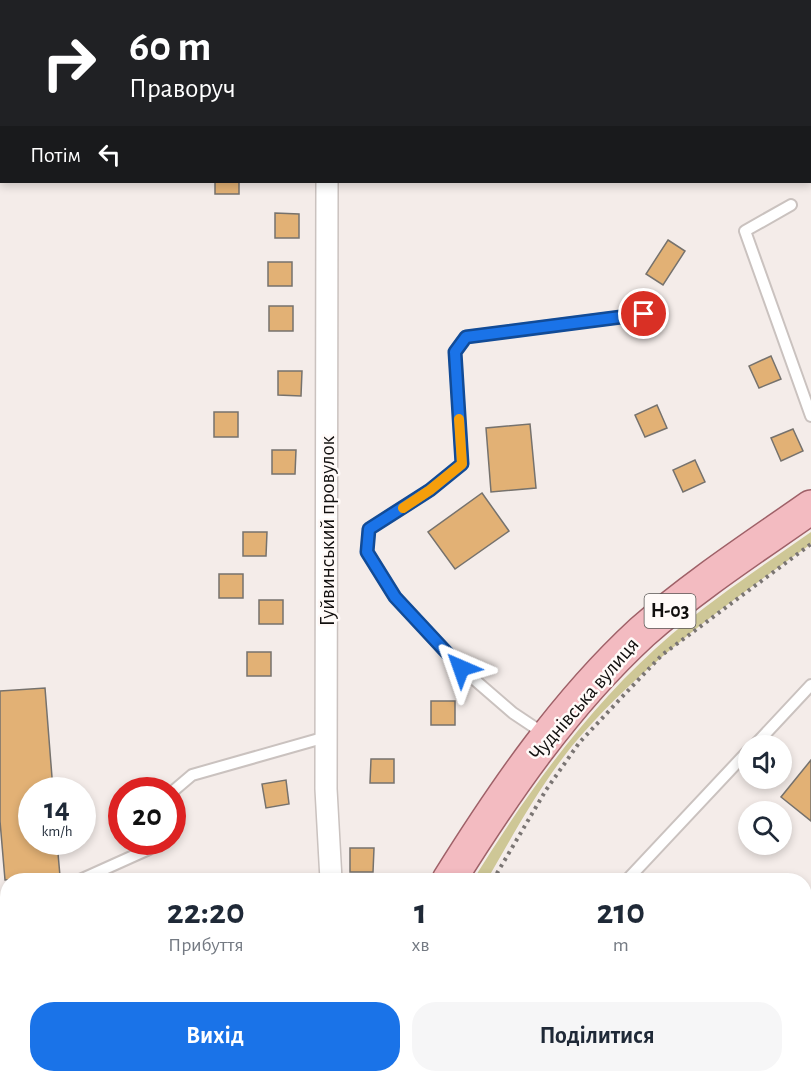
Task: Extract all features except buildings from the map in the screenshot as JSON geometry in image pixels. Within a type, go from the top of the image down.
[{"type":"main road","name":"Чуднівська вулиця","points":[[454,873],[505,793],[602,672],[643,632],[750,549],[811,507]]},
{"type":"street","name":"Гуйвинський провулок","points":[[327,183],[326,789],[331,873]]},
{"type":"lane","points":[[791,205],[745,231],[811,416]]},
{"type":"lane","points":[[549,737],[513,713],[461,668],[395,597],[367,552],[369,529],[430,490],[462,464],[455,352],[466,337],[644,314]]},
{"type":"lane","points":[[764,735],[811,685]]},
{"type":"lane","points":[[186,780],[192,775],[326,737]]},
{"type":"lane","points":[[634,873],[738,762]]},
{"type":"lane","points":[[96,873],[136,855]]},
{"type":"path","points":[[498,873],[553,780],[579,743],[621,698],[662,655],[811,544]]},
{"type":"shaded area","points":[[811,532],[811,544],[685,638],[626,689],[598,717],[548,778],[491,873],[478,873],[539,781],[614,689],[688,620]]},
{"type":"slow traffic","points":[[403,508],[462,464],[459,419]]},
{"type":"route","points":[[461,668],[395,597],[367,552],[369,529],[430,490],[462,464],[455,352],[466,337],[644,314]]}]
